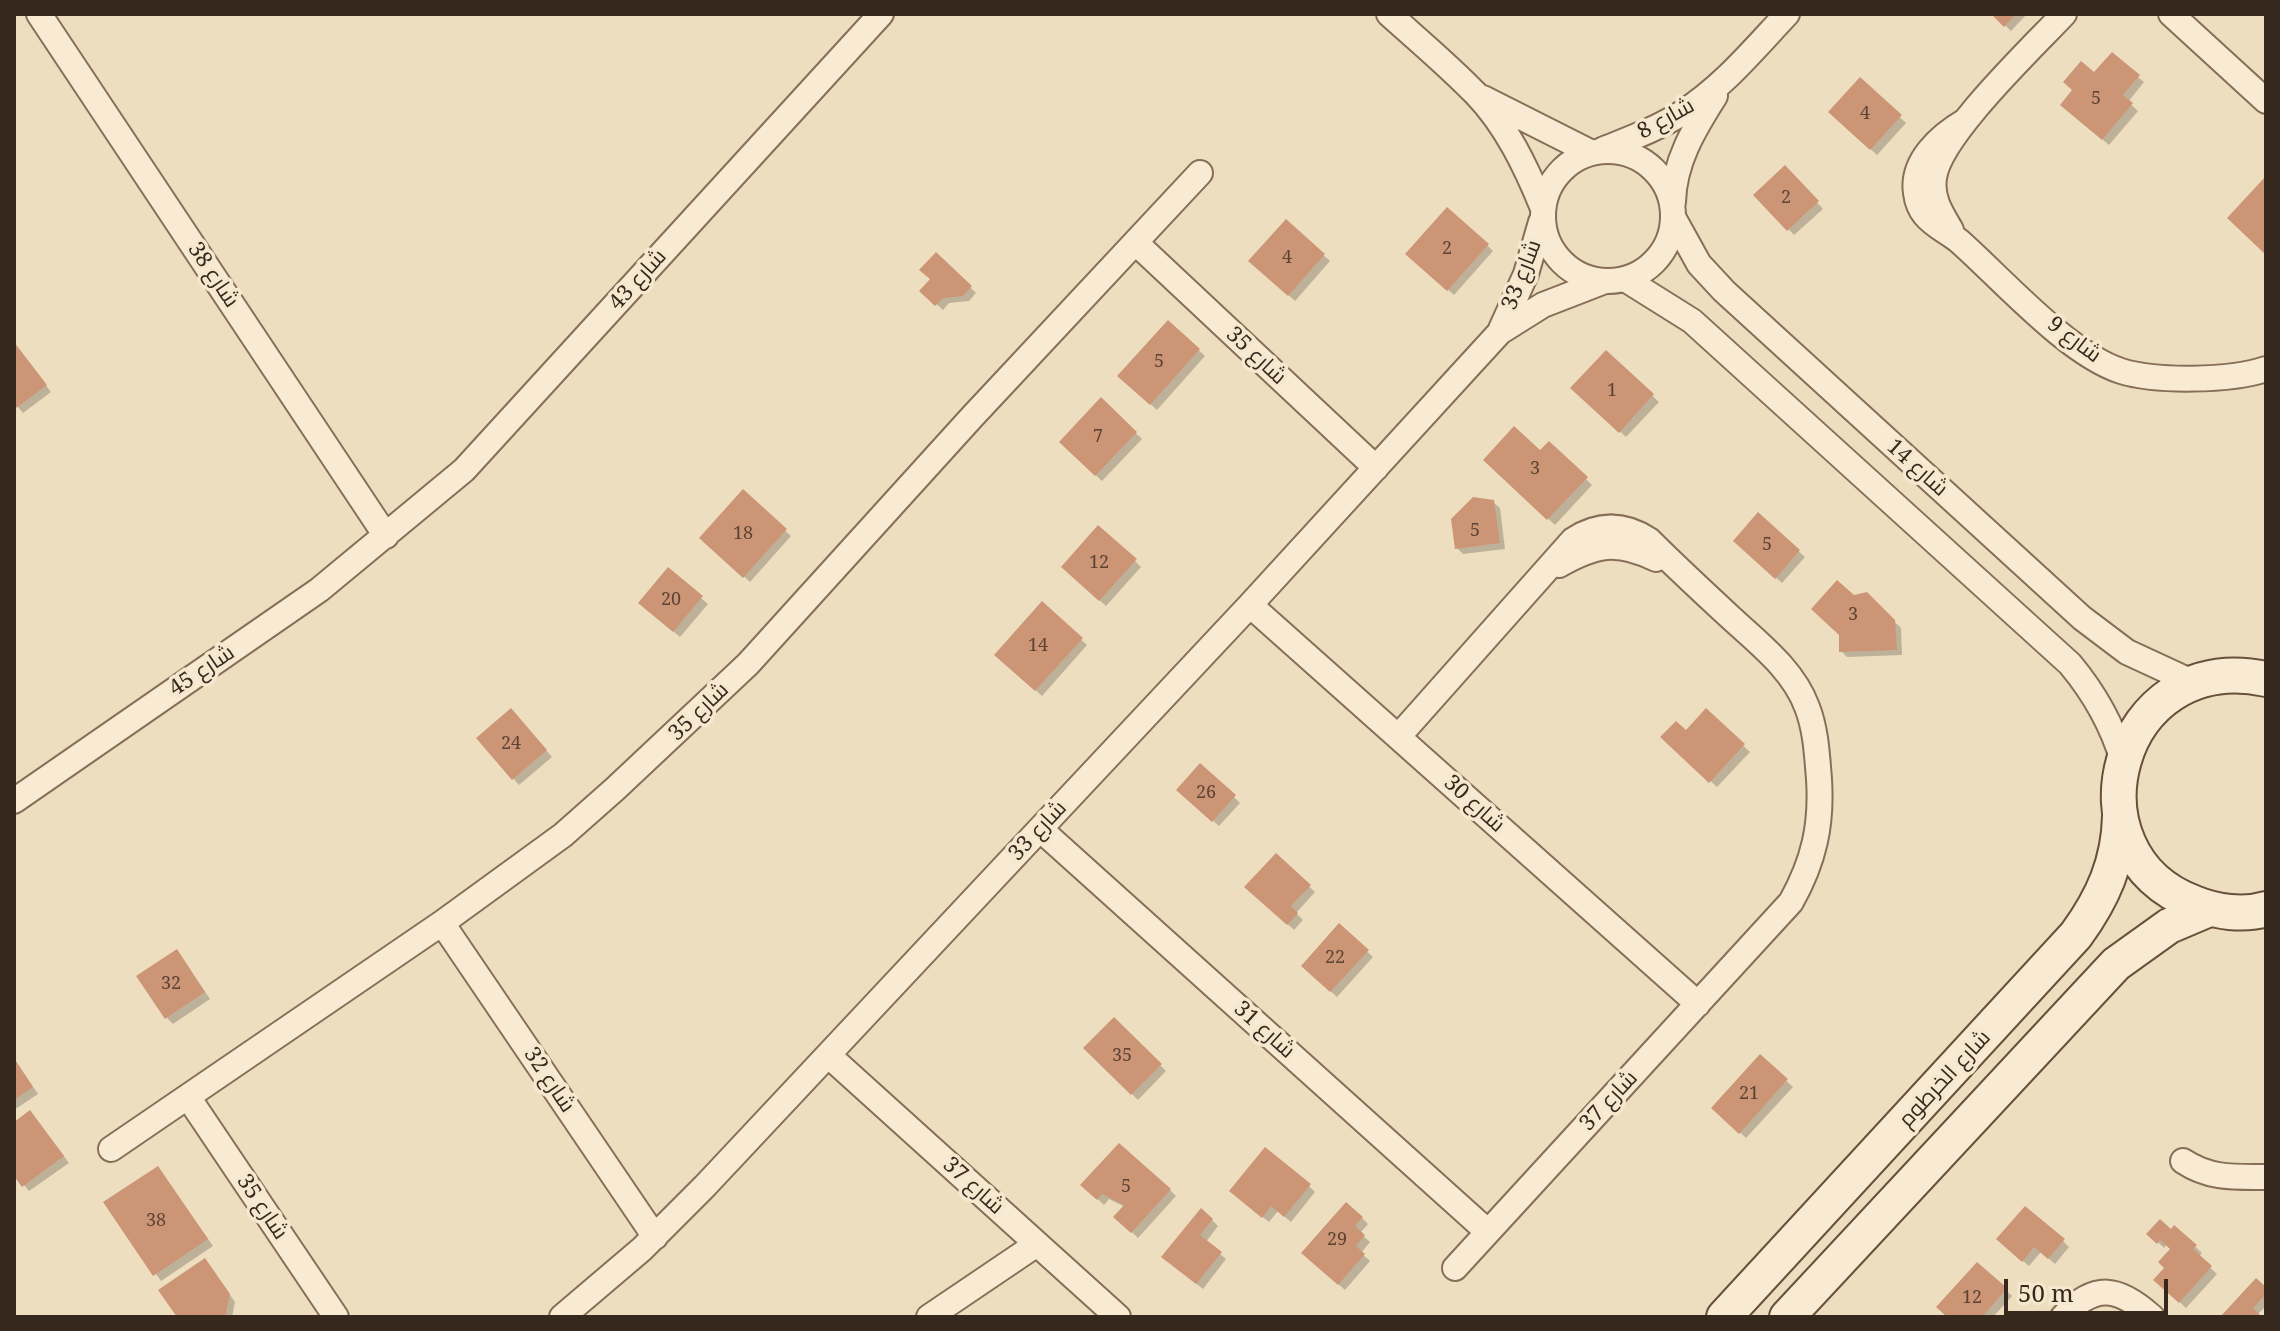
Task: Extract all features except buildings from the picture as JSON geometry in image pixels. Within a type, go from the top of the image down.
[{"type":"main road","points":[[2123,761],[2133,736],[2149,714],[2169,695],[2194,683],[2220,676],[2248,675],[2266,679]]},
{"type":"main road","name":"شارع الخرطوم","points":[[1724,1317],[2076,935],[2103,894],[2112,871],[2120,834],[2118,788],[2123,761]]},
{"type":"main road","points":[[2120,816],[2142,865],[2172,892],[2209,909],[2235,912],[2264,910]]},
{"type":"main road","name":"شارع الخرطوم","points":[[1787,1317],[2116,964],[2169,926],[2209,909]]},
{"type":"street","name":"شارع 38","points":[[39,14],[386,536]]},
{"type":"street","name":"شارع 43","points":[[386,536],[464,470],[492,441],[881,14]]},
{"type":"street","points":[[1389,14],[1478,95],[1528,171],[1542,212],[1546,237],[1555,255],[1569,268],[1586,277],[1615,280],[1641,273],[1654,262],[1671,234],[1673,211],[1667,187],[1648,165],[1622,152],[1596,151],[1478,95]]},
{"type":"street","name":"شارع 8","points":[[1673,211],[1678,171],[1690,137],[1725,81],[1787,14]]},
{"type":"street","name":"شارع 9","points":[[2064,14],[1965,121],[1937,165],[1933,187],[1939,209],[1956,239],[2083,352],[2118,370],[2155,378],[2250,374],[2266,369]]},
{"type":"street","points":[[2171,14],[2266,101]]},
{"type":"street","name":"شارع 8","points":[[1596,151],[1670,120],[1725,81]]},
{"type":"street","points":[[1542,212],[1548,188],[1558,172],[1573,160],[1596,151]]},
{"type":"street","name":"شارع 35","points":[[111,1149],[442,923],[563,835],[667,742],[748,664],[972,417],[1200,173]]},
{"type":"street","name":"شارع 14","points":[[1673,211],[1699,264],[1724,291],[2082,618],[2127,652],[2194,683]]},
{"type":"street","name":"شارع 33","points":[[1500,332],[1526,274],[1542,212]]},
{"type":"street","name":"شارع 35","points":[[1136,243],[1376,468]]},
{"type":"street","name":"شارع 14","points":[[1615,280],[1692,321],[2070,664],[2099,703],[2123,761]]},
{"type":"street","name":"شارع 33","points":[[562,1317],[655,1237],[1250,605],[1500,332],[1543,305],[1615,280]]},
{"type":"street","name":"شارع 45","points":[[14,801],[293,609],[386,536]]},
{"type":"street","points":[[1398,737],[1555,567],[1601,546],[1622,546],[1686,576],[1781,664],[1801,692],[1816,741],[1821,811],[1814,851],[1791,902],[1698,1004]]},
{"type":"street","name":"شارع 30","points":[[1250,605],[1698,1004]]},
{"type":"street","name":"شارع 31","points":[[1040,829],[1488,1232]]},
{"type":"street","name":"شارع 32","points":[[442,923],[655,1237]]},
{"type":"street","name":"شارع 37","points":[[1455,1268],[1698,1004]]},
{"type":"street","name":"شارع 37","points":[[828,1055],[1118,1317]]},
{"type":"street","name":"شارع 35","points":[[188,1097],[336,1317]]},
{"type":"street","points":[[2183,1161],[2209,1175],[2266,1177]]},
{"type":"street","points":[[929,1317],[1037,1244]]},
{"type":"street","points":[[2063,1317],[2087,1297],[2106,1292],[2125,1296],[2152,1317]]}]
